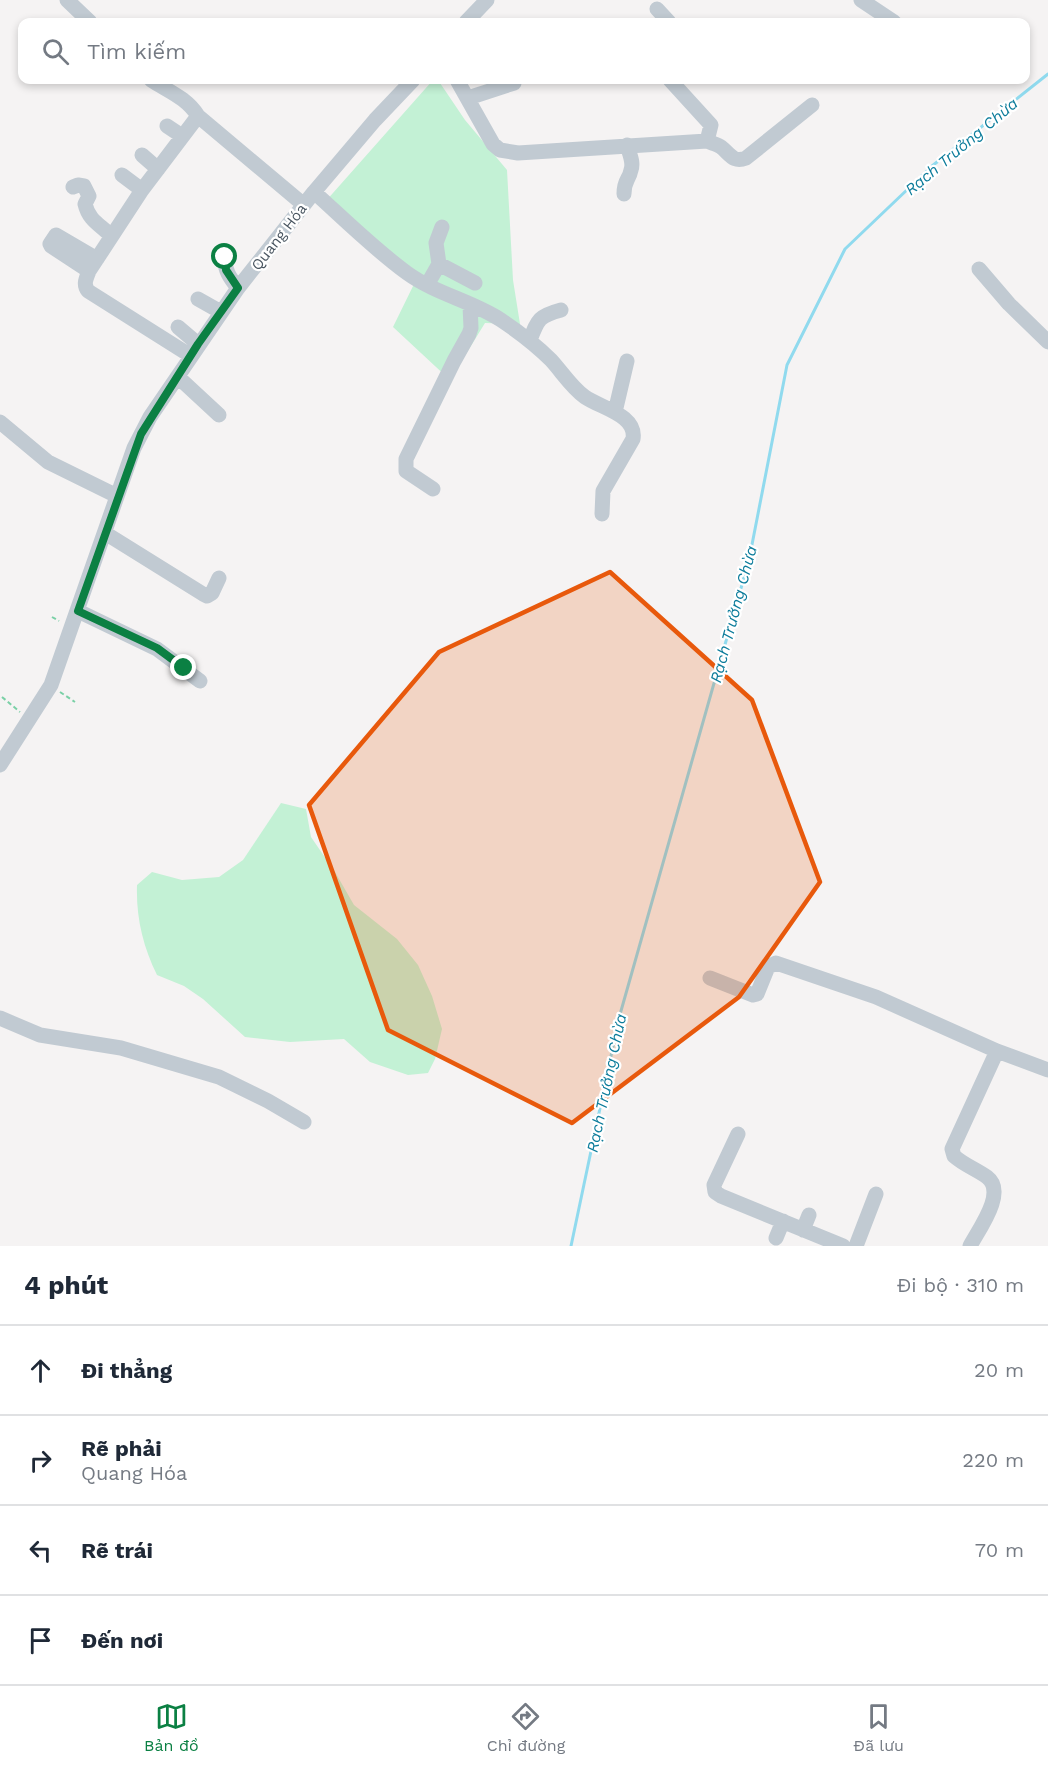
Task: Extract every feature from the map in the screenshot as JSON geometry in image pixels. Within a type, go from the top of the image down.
[{"type":"street","points":[[67,0],[86,18]]},
{"type":"street","points":[[470,18],[487,0]]},
{"type":"street","points":[[861,0],[888,18]]},
{"type":"street","points":[[657,9],[665,18]]},
{"type":"street","points":[[159,84],[185,101],[198,116],[304,205]]},
{"type":"street","name":"Quang Hóa","points":[[2,759],[51,685],[141,434],[178,377],[197,353],[238,288],[256,278],[304,205],[375,120],[409,84]]},
{"type":"street","points":[[460,84],[493,144],[500,150],[518,153],[707,141],[719,146],[734,160],[740,160],[746,158],[812,105]]},
{"type":"street","points":[[468,98],[511,84]]},
{"type":"street","points":[[674,84],[711,125],[707,141]]},
{"type":"street","points":[[197,353],[88,291],[85,281],[111,236],[142,190],[198,116]]},
{"type":"street","points":[[167,126],[182,136]]},
{"type":"street","points":[[624,194],[624,184],[632,171],[627,145]]},
{"type":"street","points":[[142,155],[158,169]]},
{"type":"street","points":[[122,176],[142,190]]},
{"type":"street","points":[[73,187],[81,184],[84,186],[88,196],[85,204],[88,214],[111,236]]},
{"type":"street","points":[[315,192],[363,237],[407,273],[501,320],[530,340],[585,396],[615,412],[631,425],[634,430],[633,439],[603,491],[602,514]]},
{"type":"street","points":[[427,285],[439,264],[436,243],[442,227]]},
{"type":"street","points":[[225,257],[226,270],[238,288]]},
{"type":"street","points":[[439,264],[475,283]]},
{"type":"street","points":[[979,269],[1009,304],[1048,342]]},
{"type":"street","points":[[198,299],[221,312]]},
{"type":"street","points":[[433,489],[406,471],[406,459],[469,334],[470,305]]},
{"type":"street","points":[[530,340],[538,319],[561,310]]},
{"type":"street","points":[[178,327],[197,353]]},
{"type":"street","points":[[615,412],[627,362]]},
{"type":"street","points":[[178,377],[219,415]]},
{"type":"street","points":[[0,422],[48,462],[117,496]]},
{"type":"street","points":[[105,533],[207,596],[212,593],[219,578]]},
{"type":"street","points":[[78,611],[157,648],[200,681]]},
{"type":"street","points":[[710,978],[753,995],[757,993],[768,967],[776,963],[876,997],[997,1051],[1048,1070]]},
{"type":"street","points":[[0,1018],[40,1035],[121,1048],[219,1077],[304,1122]]},
{"type":"street","points":[[970,1246],[995,1198],[995,1189],[987,1177],[954,1156],[952,1149],[997,1051]]},
{"type":"street","points":[[738,1134],[714,1185],[716,1192],[843,1246]]},
{"type":"street","points":[[856,1246],[876,1194]]},
{"type":"street","points":[[803,1230],[809,1215]]},
{"type":"street","points":[[776,1238],[783,1221]]},
{"type":"path","points":[[51,685],[75,702]]},
{"type":"path","points":[[2,697],[29,719]]},
{"type":"highlighted area","points":[[610,572],[752,700],[820,882],[739,997],[572,1123],[388,1030],[309,805],[439,652]]},
{"type":"green space","points":[[429,84],[441,84],[465,120],[507,170],[513,280],[520,324],[485,323],[450,380],[393,327],[416,280],[325,202]]},
{"type":"green space","points":[[281,803],[306,809],[311,837],[354,905],[397,939],[418,965],[432,996],[442,1029],[435,1059],[428,1073],[408,1075],[370,1062],[344,1039],[290,1042],[245,1037],[203,999],[184,986],[157,975],[141,932],[137,885],[152,872],[182,880],[219,877],[243,860]]},
{"type":"waterway","name":"Rạch Trưởng Chừa","points":[[571,1246],[619,1018],[749,560],[787,365],[845,249],[932,166],[1048,74]]},
{"type":"route","points":[[184,668],[157,648],[78,611],[134,448],[150,417],[238,288],[226,270],[225,257]]}]
